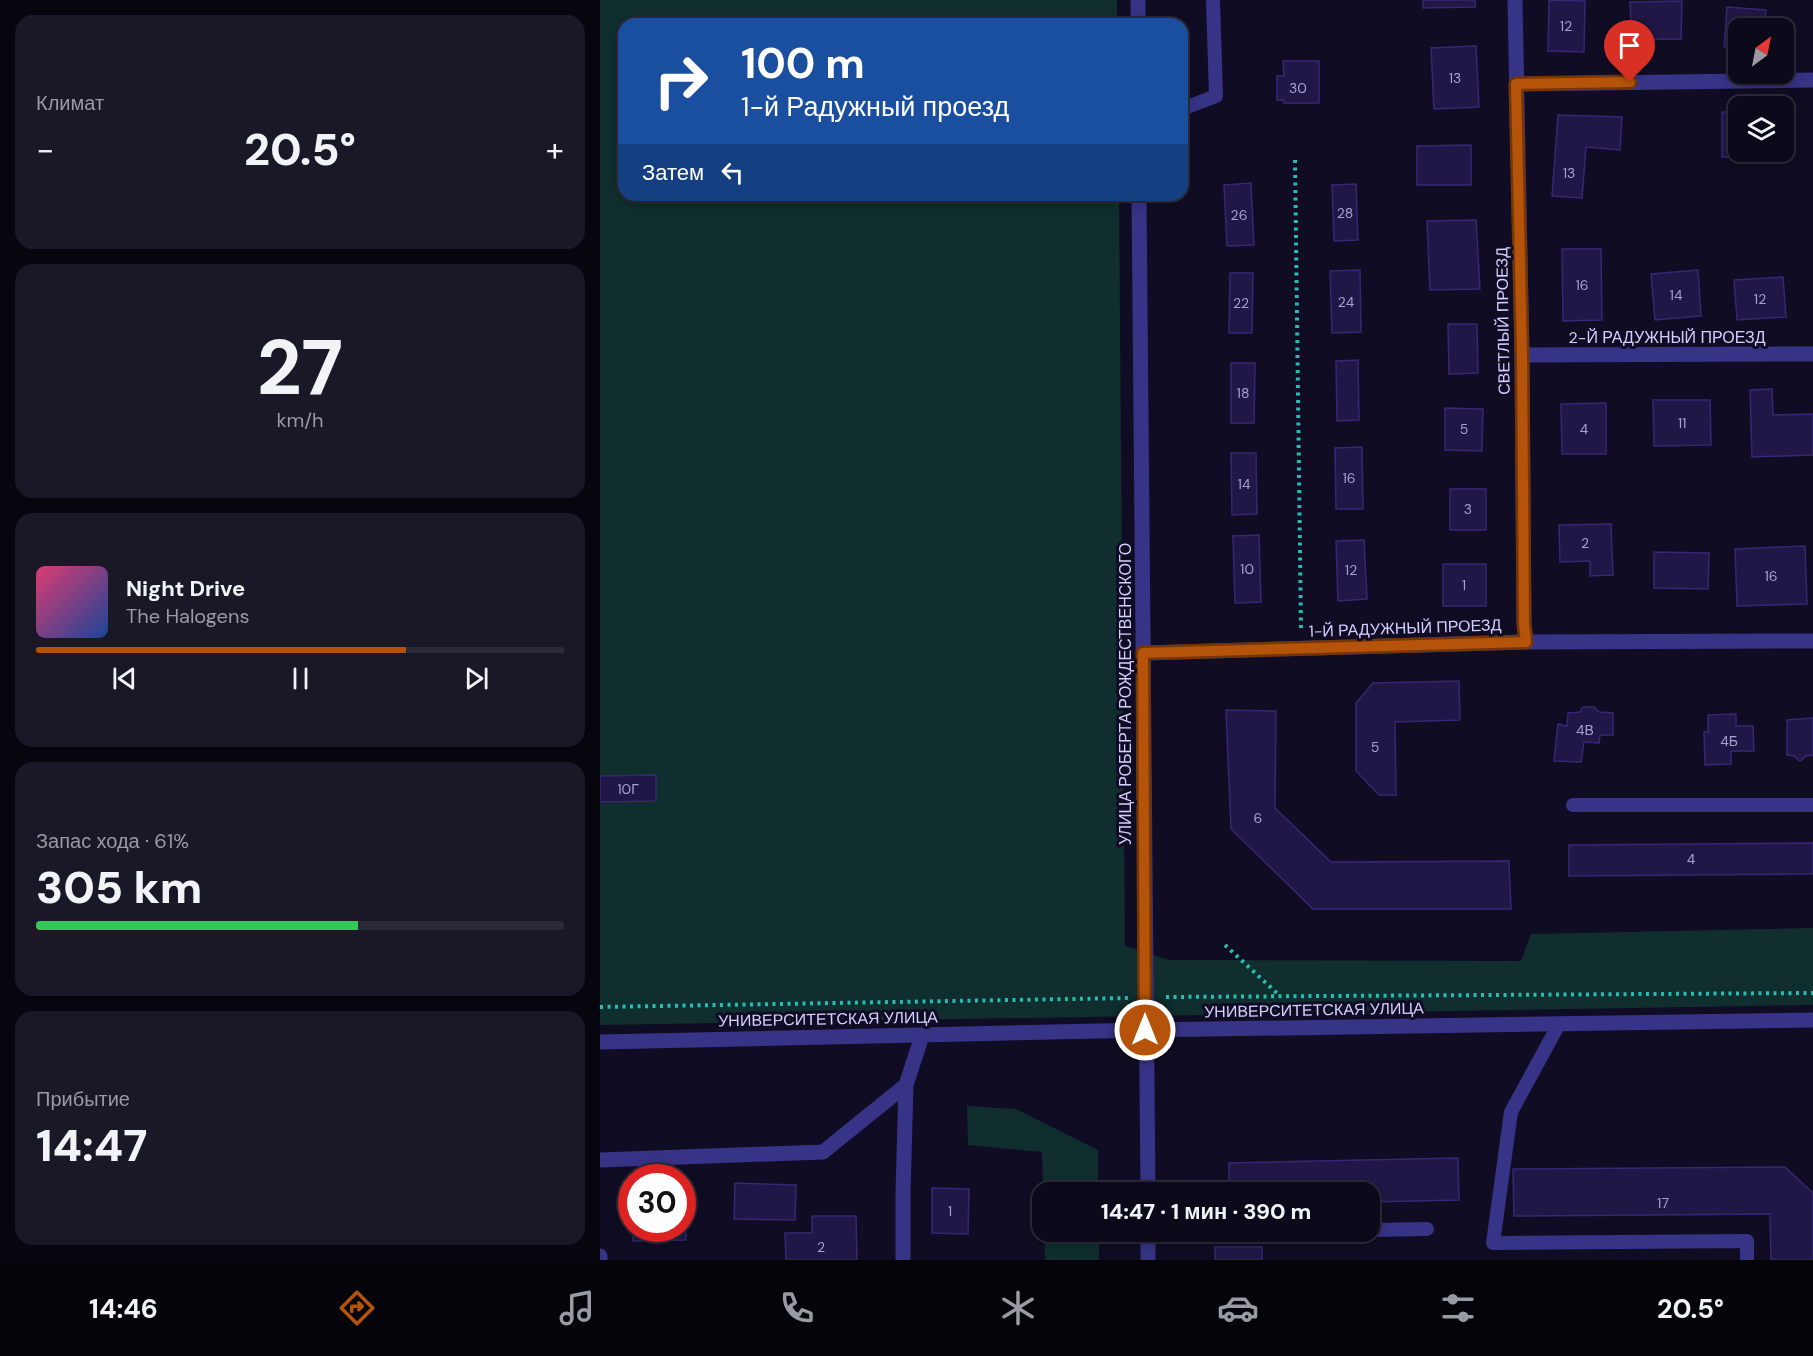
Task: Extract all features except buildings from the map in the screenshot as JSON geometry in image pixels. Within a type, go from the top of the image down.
[{"type":"street","points":[[1138,0],[1138,18]]},
{"type":"street","name":"СВЕТЛЫЙ ПРОЕЗД","points":[[1515,0],[1526,642]]},
{"type":"street","points":[[1516,84],[1813,80]]},
{"type":"street","name":"УЛИЦА РОБЕРТА РОЖДЕСТВЕНСКОГО","points":[[1139,201],[1148,1182]]},
{"type":"street","name":"2-Й РАДУЖНЫЙ ПРОЕЗД","points":[[1522,355],[1813,354]]},
{"type":"street","name":"1-Й РАДУЖНЫЙ ПРОЕЗД","points":[[1143,653],[1526,642],[1813,641]]},
{"type":"street","name":"УНИВЕРСИТЕТСКАЯ УЛИЦА","points":[[600,1042],[1145,1030],[1813,1020]]},
{"type":"street","points":[[903,1260],[906,1085],[922,1036]]},
{"type":"street","points":[[600,1160],[823,1152],[906,1085]]},
{"type":"street","points":[[1148,1242],[1149,1260]]},
{"type":"lane","points":[[1188,107],[1216,96],[1213,0]]},
{"type":"lane","points":[[1573,805],[1813,805]]},
{"type":"lane","points":[[1559,1024],[1511,1112],[1493,1243],[1747,1241],[1748,1260]]},
{"type":"lane","points":[[1380,1230],[1427,1229]]},
{"type":"path","points":[[1295,160],[1301,649]]},
{"type":"path","points":[[1225,945],[1281,996]]},
{"type":"path","points":[[600,1007],[1145,997],[1813,993]]},
{"type":"green space","points":[[600,0],[1117,0],[1117,18],[618,18],[618,201],[1119,201],[1125,946],[1169,960],[1521,961],[1531,934],[1813,928],[1813,1005],[600,1025]]},
{"type":"green space","points":[[967,1106],[1016,1109],[1098,1150],[1098,1182],[1043,1182],[1042,1152],[968,1145]]},
{"type":"green space","points":[[1044,1242],[1099,1242],[1099,1260],[1045,1260]]},
{"type":"route","points":[[1145,1030],[1143,653],[1526,642],[1516,84],[1630,82]]}]
